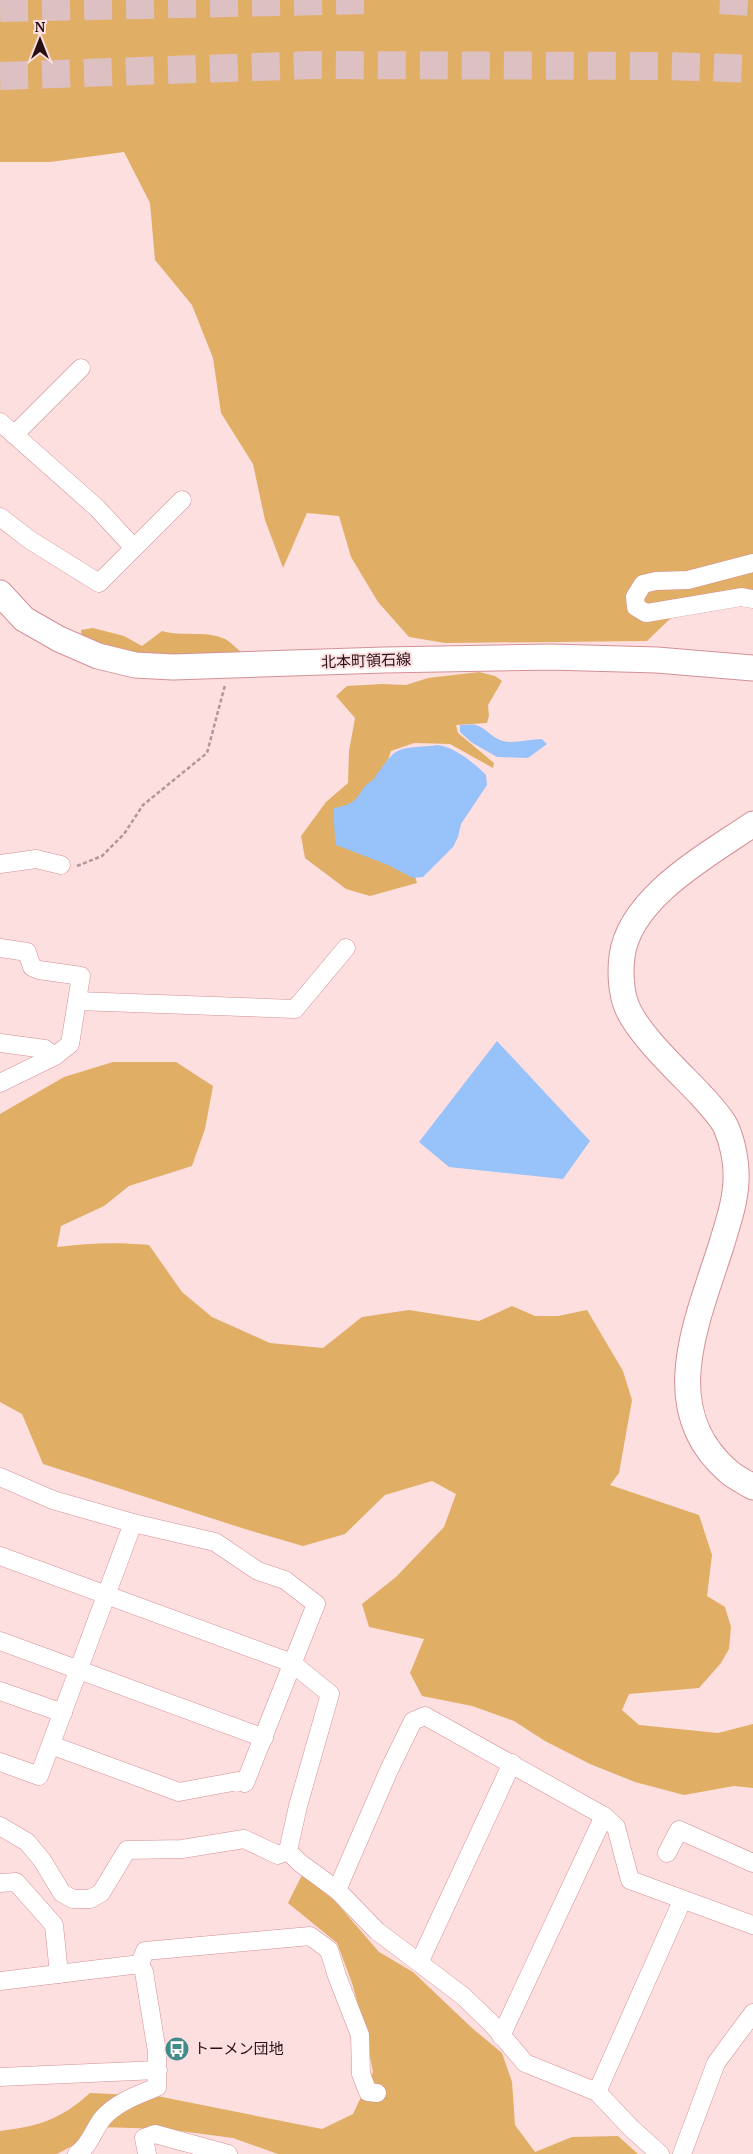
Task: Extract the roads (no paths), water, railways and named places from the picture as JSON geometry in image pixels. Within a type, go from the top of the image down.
[{"type":"street","points":[[14,435],[81,368]]},
{"type":"street","points":[[0,422],[97,508],[134,548]]},
{"type":"street","points":[[0,517],[30,540],[98,583],[182,500]]},
{"type":"street","points":[[753,563],[688,580],[656,581],[643,584],[635,597],[636,607],[646,613],[741,597],[753,599]]},
{"type":"street","name":"北本町領石線","points":[[0,593],[24,618],[59,640],[98,656],[135,665],[173,667],[230,666],[550,656],[658,660],[753,668]]},
{"type":"street","points":[[753,824],[685,872],[647,904],[630,930],[624,947],[622,982],[627,1008],[646,1036],[708,1102],[725,1126],[733,1149],[736,1181],[732,1211],[692,1340],[686,1389],[692,1419],[705,1446],[730,1472],[753,1487]]},
{"type":"street","points":[[0,864],[36,859],[61,865]]},
{"type":"street","points":[[0,948],[27,952],[32,966],[39,970],[81,976],[70,1044],[55,1056],[0,1083]]},
{"type":"street","points":[[77,1001],[295,1009],[346,948]]},
{"type":"street","points":[[0,1043],[45,1049],[55,1056]]},
{"type":"street","points":[[0,1477],[53,1500],[133,1523],[215,1542],[258,1571],[285,1580],[304,1592],[316,1604],[246,1783],[238,1781],[179,1792],[51,1745]]},
{"type":"street","points":[[0,1762],[39,1776],[133,1523]]},
{"type":"street","points":[[0,1556],[292,1663],[330,1694],[298,1806],[288,1851]]},
{"type":"street","points":[[0,1641],[264,1738]]},
{"type":"street","points":[[0,1691],[63,1713]]},
{"type":"street","points":[[337,1890],[388,1770],[413,1721],[425,1716],[604,1816],[616,1827],[630,1880],[682,1901],[753,1925]]},
{"type":"street","points":[[420,1962],[512,1763]]},
{"type":"street","points":[[501,2036],[604,1816]]},
{"type":"street","points":[[0,1826],[27,1842],[42,1860],[62,1894],[73,1899],[90,1899],[100,1894],[127,1850],[182,1849],[244,1840],[278,1855],[288,1851]]},
{"type":"street","points":[[666,1853],[679,1830],[753,1862]]},
{"type":"street","points":[[288,1851],[300,1864],[337,1890],[378,1931],[463,1996],[493,2025],[526,2063],[597,2092],[631,2128],[660,2154]]},
{"type":"street","points":[[0,1883],[16,1882],[54,1925],[59,1974]]},
{"type":"street","points":[[597,2092],[682,1901]]},
{"type":"street","points":[[76,2154],[85,2148],[102,2119],[118,2104],[157,2087],[157,2052],[146,1981],[140,1964],[145,1951],[310,1936],[329,1950],[360,2035],[361,2074],[368,2092],[377,2093]]},
{"type":"street","points":[[0,1981],[140,1964]]},
{"type":"street","points":[[682,2154],[716,2063],[753,2013]]},
{"type":"street","points":[[0,2077],[158,2070]]},
{"type":"street","points":[[147,2154],[144,2138],[155,2134],[228,2154]]},
{"type":"water","points":[[460,725],[476,725],[503,741],[542,739],[547,744],[528,758],[497,757],[471,742],[460,732]]},
{"type":"water","points":[[438,745],[451,749],[470,761],[486,775],[487,785],[461,824],[453,847],[423,877],[413,878],[388,865],[336,845],[334,808],[344,806],[355,800],[388,759],[400,750]]},
{"type":"water","points":[[497,1041],[590,1141],[563,1179],[449,1167],[419,1142]]},
{"type":"tunnel","points":[[0,8],[371,0]]},
{"type":"tunnel","points":[[720,0],[753,2]]},
{"type":"tunnel","points":[[0,76],[313,65],[668,66],[753,69]]},
{"type":"place","name":"トーメン団地","points":[[177,2049]]}]
